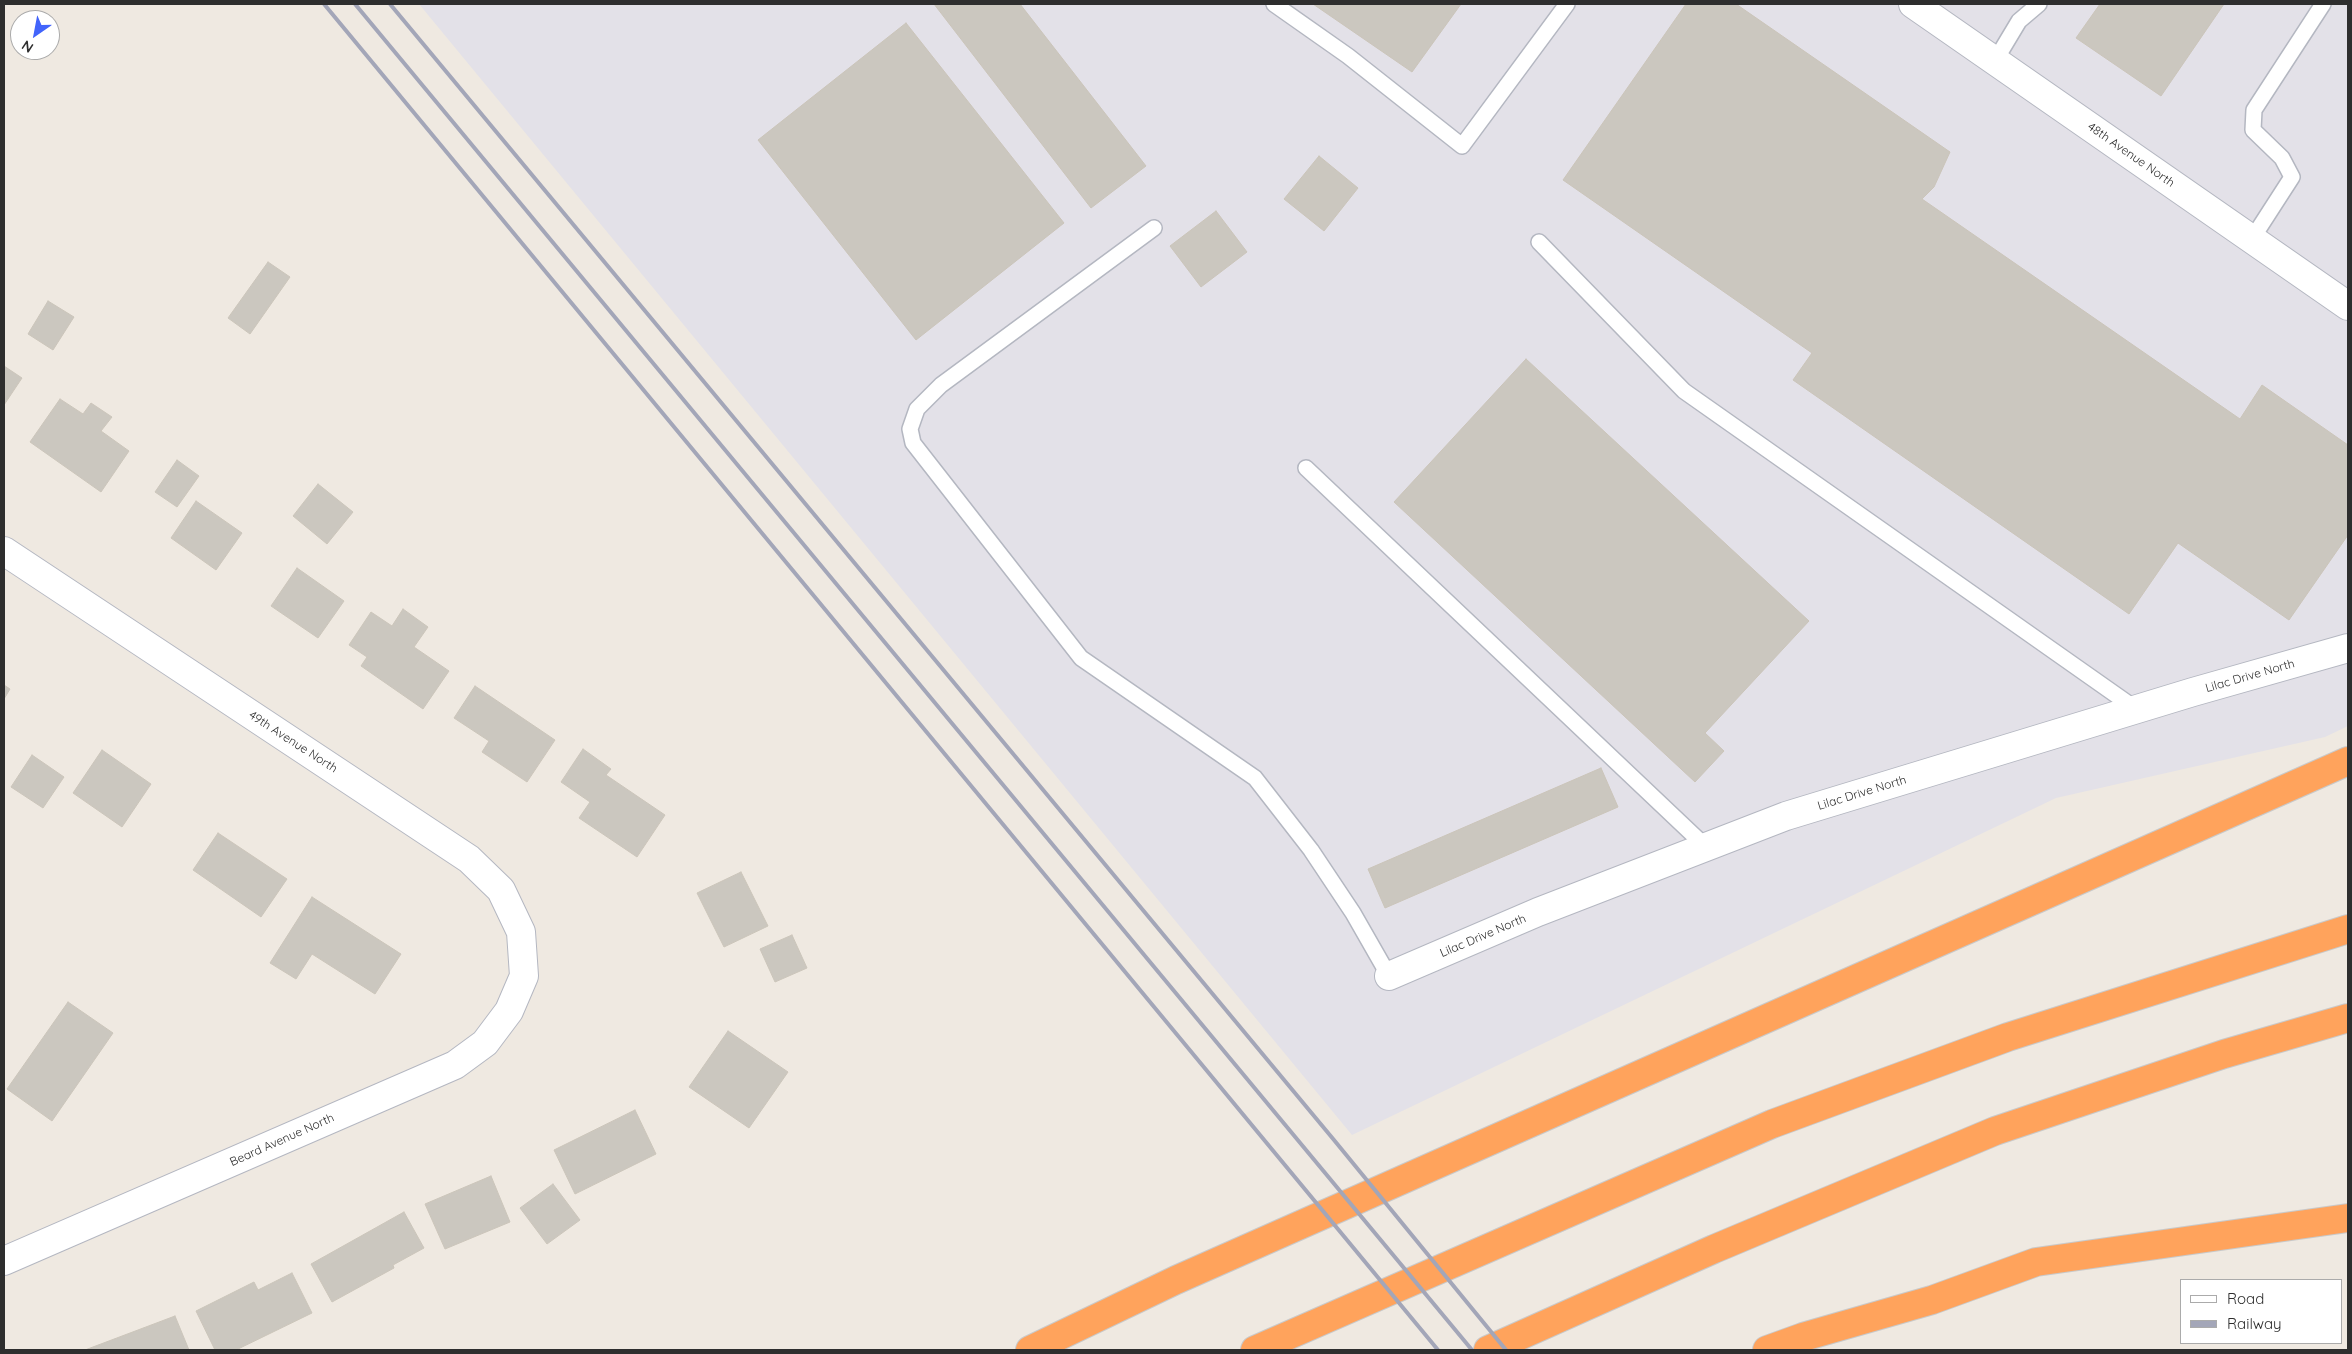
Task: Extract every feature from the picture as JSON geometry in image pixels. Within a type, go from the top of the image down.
[{"type":"highway","points":[[1030,1350],[1194,1272],[2348,761]]},
{"type":"highway","points":[[1255,1350],[1772,1124],[2008,1037],[2348,930]]},
{"type":"highway","points":[[1488,1350],[1714,1249],[1995,1131],[2224,1054],[2348,1018]]},
{"type":"highway","points":[[1767,1350],[1802,1337],[1932,1300],[2036,1262],[2348,1218]]},
{"type":"street","name":"48th Avenue North","points":[[1913,4],[2348,306]]},
{"type":"street","name":"49th Avenue North","points":[[4,551],[469,859],[501,890],[521,932],[524,976]]},
{"type":"street","name":"Lilac Drive North","points":[[1390,976],[1538,912],[1786,816],[2136,709],[2348,648]]},
{"type":"street","name":"Beard Avenue North","points":[[4,1261],[455,1065],[485,1043],[510,1011],[524,976]]},
{"type":"lane","points":[[1274,4],[1348,56],[1462,146],[1567,4]]},
{"type":"lane","points":[[1994,61],[2019,21],[2039,4]]},
{"type":"lane","points":[[2252,239],[2292,177],[2282,158],[2253,130],[2254,110],[2323,4]]},
{"type":"lane","points":[[1154,228],[941,385],[917,409],[910,429],[913,443],[1081,658],[1255,778],[1311,850],[1353,913],[1390,976]]},
{"type":"lane","points":[[1539,242],[1684,391],[2136,709]]},
{"type":"lane","points":[[1306,468],[1706,847]]},
{"type":"shaded area","points":[[419,4],[2348,4],[2348,726],[2325,737],[2056,798],[1352,1135]]},
{"type":"building","points":[[934,4],[1020,4],[1146,166],[1091,208]]},
{"type":"building","points":[[1313,4],[1461,4],[1412,72]]},
{"type":"building","points":[[1686,4],[1736,4],[1950,152],[1934,187],[1922,199],[2240,419],[2262,385],[2348,445],[2348,535],[2289,620],[2178,543],[2129,614],[1793,380],[1812,353],[1563,180]]},
{"type":"building","points":[[2100,4],[2224,4],[2161,96],[2076,38]]},
{"type":"building","points":[[906,23],[1064,223],[916,340],[758,140]]},
{"type":"building","points":[[1319,156],[1358,188],[1324,231],[1284,199]]},
{"type":"building","points":[[1216,211],[1247,252],[1201,287],[1170,246]]},
{"type":"building","points":[[268,262],[290,277],[250,334],[228,318]]},
{"type":"building","points":[[48,301],[74,317],[53,350],[28,334]]},
{"type":"building","points":[[1526,359],[1809,621],[1705,733],[1724,751],[1695,782],[1394,502]]},
{"type":"building","points":[[4,366],[22,378],[4,405]]},
{"type":"building","points":[[60,399],[83,414],[91,403],[112,417],[101,431],[129,451],[101,492],[30,442]]},
{"type":"building","points":[[177,460],[199,476],[177,507],[155,492]]},
{"type":"building","points":[[318,484],[353,512],[327,544],[293,516]]},
{"type":"building","points":[[196,501],[242,533],[216,570],[171,538]]},
{"type":"building","points":[[297,568],[344,601],[318,638],[271,606]]},
{"type":"building","points":[[403,609],[428,627],[414,647],[449,671],[423,709],[361,666],[367,657],[349,645],[371,612],[392,626]]},
{"type":"building","points":[[4,685],[10,689],[4,699]]},
{"type":"building","points":[[475,686],[555,740],[527,782],[482,752],[489,741],[454,718]]},
{"type":"building","points":[[583,749],[611,769],[606,775],[665,815],[637,857],[579,818],[590,802],[561,782]]},
{"type":"building","points":[[102,750],[151,784],[122,827],[73,793]]},
{"type":"building","points":[[32,755],[64,777],[43,808],[11,787]]},
{"type":"building","points":[[1601,768],[1618,807],[1385,908],[1368,869]]},
{"type":"building","points":[[218,833],[287,879],[261,917],[193,870]]},
{"type":"building","points":[[741,872],[768,926],[724,947],[697,893]]},
{"type":"building","points":[[312,897],[401,954],[375,994],[312,954],[296,979],[270,963]]},
{"type":"building","points":[[792,935],[807,968],[775,982],[760,949]]},
{"type":"building","points":[[68,1002],[113,1033],[52,1121],[7,1089]]},
{"type":"building","points":[[728,1031],[788,1072],[749,1128],[689,1087]]},
{"type":"building","points":[[635,1110],[656,1154],[575,1194],[554,1150]]},
{"type":"building","points":[[491,1176],[510,1222],[445,1249],[425,1204]]},
{"type":"building","points":[[553,1184],[580,1220],[547,1244],[520,1208]]},
{"type":"building","points":[[404,1212],[424,1248],[393,1265],[394,1268],[332,1302],[311,1264]]},
{"type":"building","points":[[292,1273],[312,1313],[236,1350],[215,1350],[196,1311],[254,1282],[258,1290]]},
{"type":"building","points":[[175,1316],[189,1350],[85,1350]]},
{"type":"railway","points":[[324,4],[1438,1350]]},
{"type":"railway","points":[[355,4],[1472,1350]]},
{"type":"railway","points":[[390,4],[1334,1140],[1506,1350]]}]
